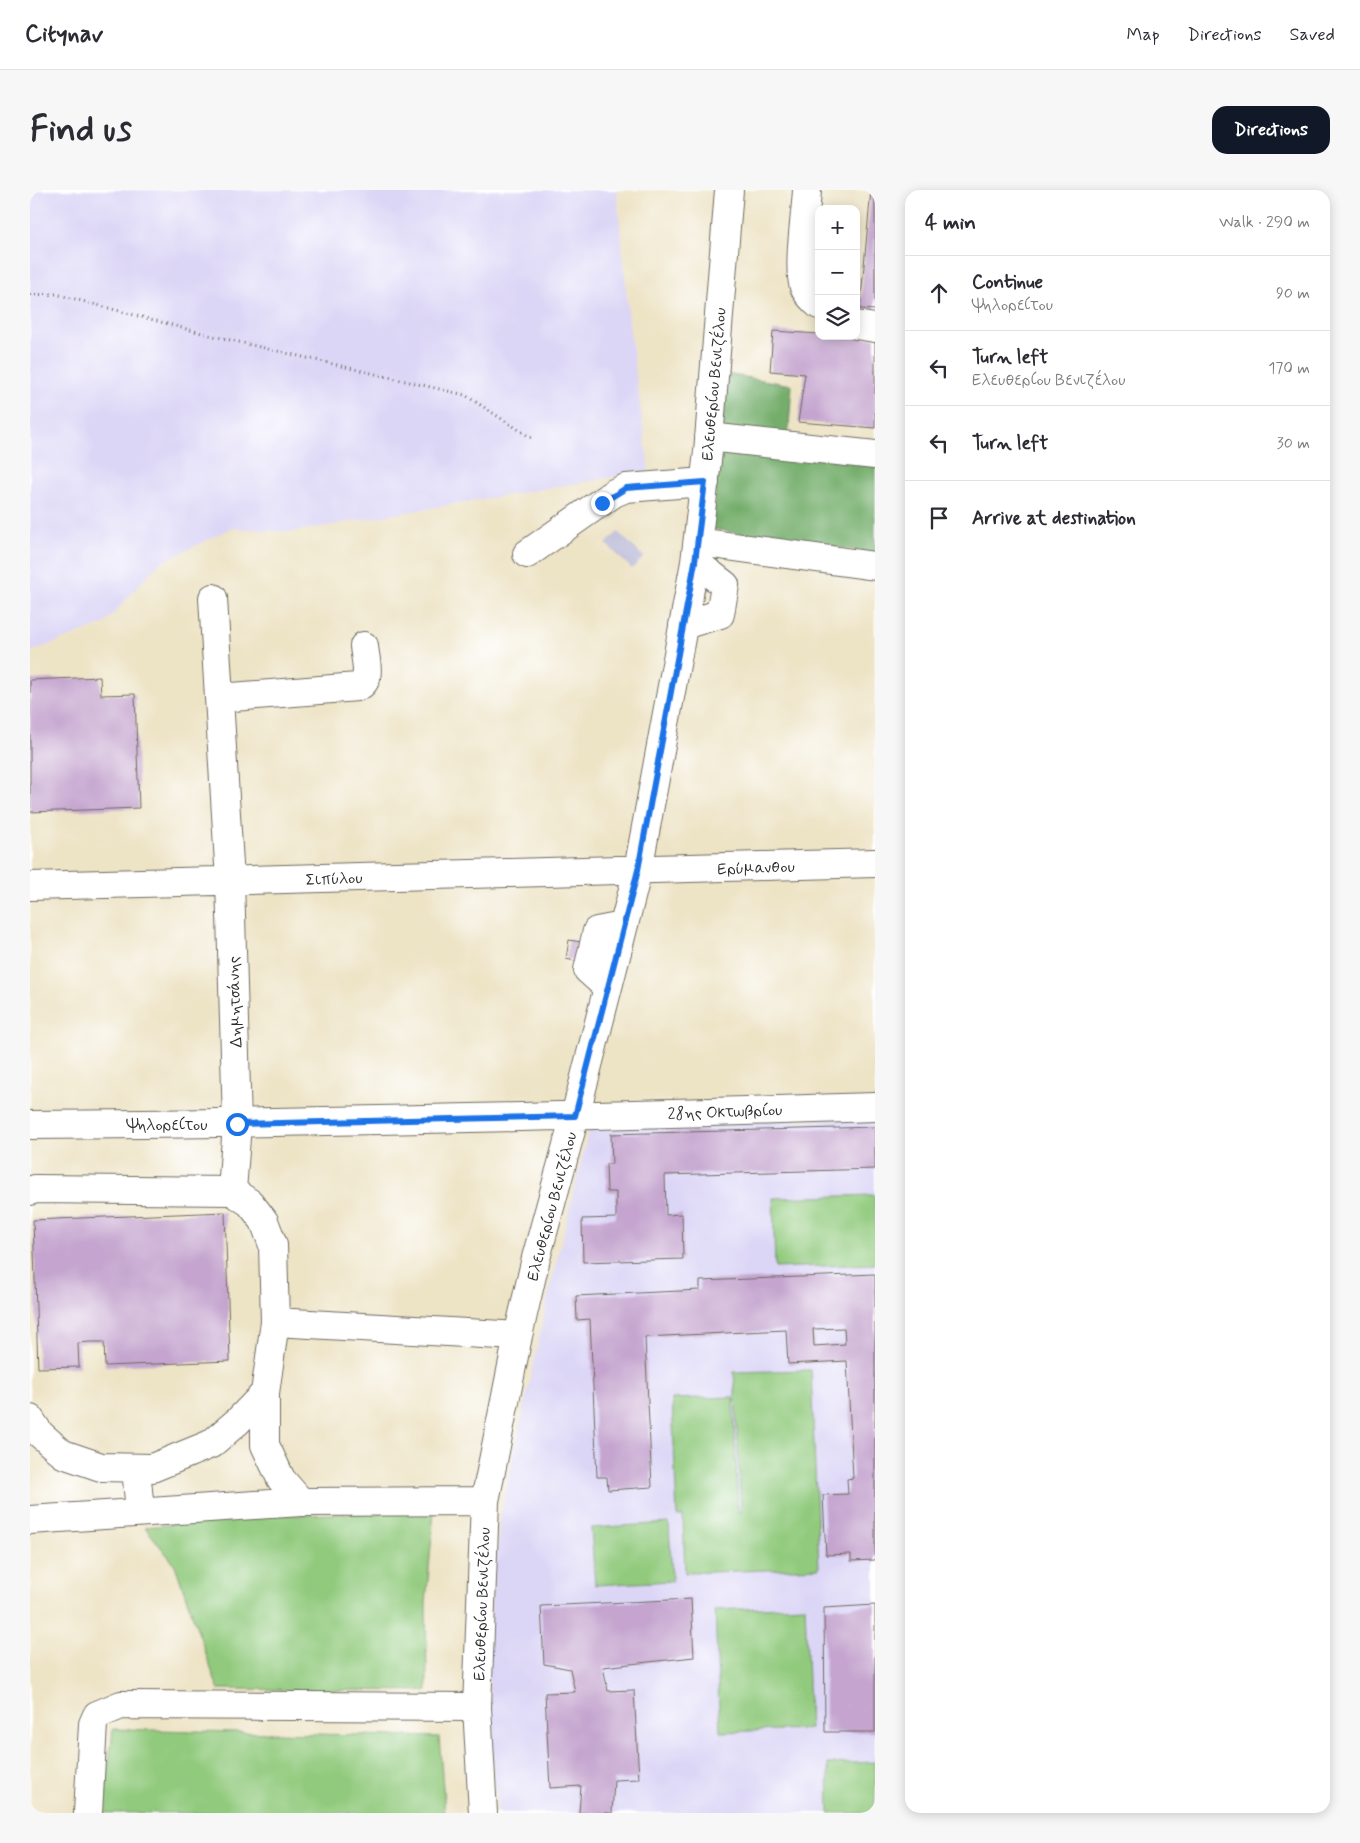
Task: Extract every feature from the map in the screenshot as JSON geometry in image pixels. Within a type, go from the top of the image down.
[{"type":"street","name":"Ελευθερίου Βενιζέλου","points":[[483,1813],[477,1707],[485,1502],[518,1336],[536,1258],[575,1116],[622,926],[638,870],[696,552],[705,482],[729,190]]},
{"type":"street","points":[[807,190],[801,274],[804,288],[809,297],[815,302]]},
{"type":"street","points":[[860,326],[875,328]]},
{"type":"street","points":[[709,437],[875,455]]},
{"type":"street","points":[[527,554],[614,493],[626,488],[705,482]]},
{"type":"street","points":[[696,552],[875,566]]},
{"type":"street","name":"Δημητσάνης","points":[[213,598],[230,881],[237,1124],[232,1191]]},
{"type":"street","points":[[220,698],[357,687],[365,682],[367,677],[364,646]]},
{"type":"street","name":"Ερύμανθου","points":[[638,870],[875,863]]},
{"type":"street","name":"Σιπύλου","points":[[30,886],[638,870]]},
{"type":"street","name":"28ης Οκτωβρίου","points":[[575,1116],[875,1107]]},
{"type":"street","name":"Ψηλορείτου","points":[[30,1125],[237,1124],[575,1116]]},
{"type":"street","points":[[30,1191],[35,1189],[232,1191],[250,1203],[264,1221],[273,1245],[275,1322],[265,1393],[265,1445],[282,1479],[301,1502]]},
{"type":"street","points":[[275,1322],[518,1336]]},
{"type":"street","points":[[30,1419],[40,1434],[63,1454],[102,1467],[152,1468],[212,1444],[265,1393]]},
{"type":"street","points":[[136,1468],[140,1512]]},
{"type":"street","points":[[30,1520],[301,1502],[485,1502]]},
{"type":"street","points":[[88,1813],[93,1724],[97,1715],[120,1705],[477,1707]]},
{"type":"path","points":[[30,295],[56,294],[209,335],[465,395],[533,439]]},
{"type":"shaded area","points":[[30,190],[617,190],[630,331],[649,471],[291,532],[232,528],[158,564],[104,624],[30,652]]},
{"type":"shaded area","points":[[618,532],[644,557],[632,569],[606,544]]},
{"type":"shaded area","points":[[875,1117],[875,1813],[498,1813],[489,1724],[489,1625],[501,1512],[552,1279],[589,1130]]},
{"type":"green space","points":[[727,374],[792,385],[787,454],[875,465],[875,553],[712,529]]},
{"type":"green space","points":[[875,1195],[875,1264],[775,1268],[773,1198]]},
{"type":"green space","points":[[811,1370],[819,1568],[685,1573],[683,1516],[677,1516],[672,1399],[733,1397],[738,1512],[741,1513],[734,1372]]},
{"type":"green space","points":[[434,1511],[426,1603],[427,1691],[218,1689],[175,1565],[145,1527],[263,1516]]},
{"type":"green space","points":[[669,1523],[672,1581],[595,1585],[591,1528]]},
{"type":"green space","points":[[805,1606],[810,1729],[720,1732],[715,1610]]},
{"type":"green space","points":[[113,1729],[439,1737],[445,1813],[103,1813]]},
{"type":"green space","points":[[875,1762],[875,1813],[829,1813],[828,1764]]},
{"type":"building","points":[[871,190],[875,190],[875,310],[860,309]]},
{"type":"building","points":[[773,331],[815,334],[815,340],[875,338],[875,428],[798,422],[805,374],[770,371]]},
{"type":"building","points":[[100,677],[101,695],[135,694],[139,808],[30,812],[30,680]]},
{"type":"building","points":[[569,940],[587,943],[584,963],[566,959]]},
{"type":"building","points":[[875,1127],[875,1169],[665,1175],[666,1215],[682,1214],[683,1259],[583,1262],[582,1219],[616,1218],[616,1192],[607,1192],[606,1164],[612,1164],[611,1134]]},
{"type":"building","points":[[225,1212],[230,1361],[105,1366],[104,1342],[90,1342],[78,1343],[79,1367],[38,1368],[33,1220]]},
{"type":"building","points":[[875,1274],[875,1560],[851,1561],[851,1554],[826,1555],[823,1495],[848,1494],[847,1479],[853,1478],[847,1361],[788,1364],[786,1330],[645,1337],[652,1487],[608,1490],[607,1477],[597,1477],[590,1319],[577,1320],[576,1296],[700,1290],[700,1281]],"holes":[[[844,1328],[845,1344],[814,1346],[813,1329]]]},
{"type":"building","points":[[691,1599],[694,1657],[603,1667],[608,1691],[634,1690],[639,1779],[614,1780],[612,1813],[579,1813],[581,1786],[550,1788],[545,1693],[575,1692],[570,1669],[544,1664],[541,1606]]},
{"type":"building","points":[[875,1605],[875,1732],[825,1732],[824,1608]]},
{"type":"route","points":[[237,1124],[575,1116],[622,926],[638,870],[695,562],[705,482],[626,488],[614,493],[602,503]]}]
